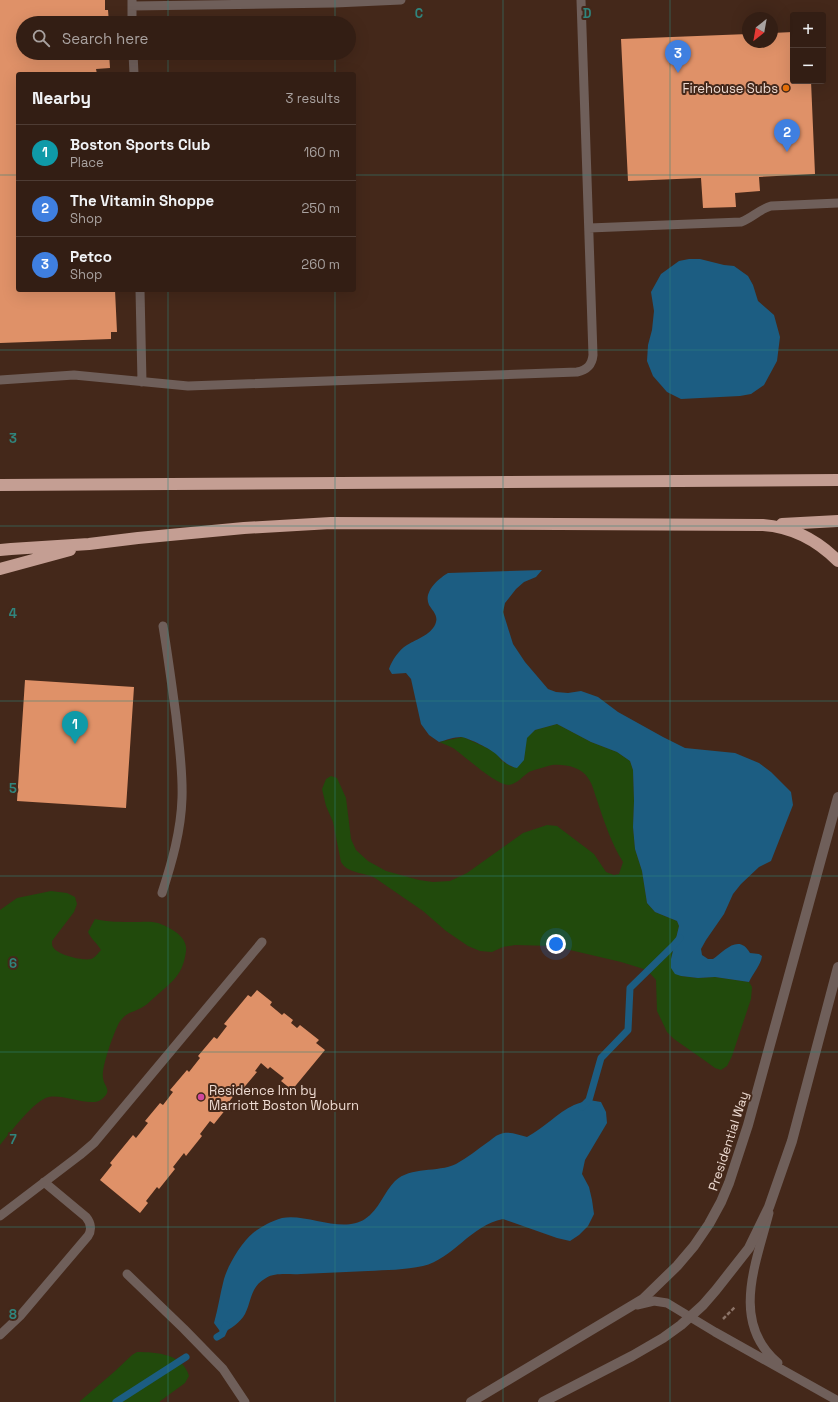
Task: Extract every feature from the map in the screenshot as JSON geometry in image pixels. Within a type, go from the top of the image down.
[{"type":"highway","points":[[0,484],[838,480]]},
{"type":"highway","points":[[0,550],[11,548],[90,544],[244,528],[332,523],[763,525],[838,520]]},
{"type":"highway","points":[[763,525],[776,526],[799,533],[820,545],[838,561]]},
{"type":"highway","points":[[0,569],[90,544]]},
{"type":"street","name":"Presidential Way","points":[[471,1402],[643,1299],[677,1266],[694,1246],[709,1224],[721,1202],[729,1182],[748,1125],[838,797]]},
{"type":"street","points":[[543,1402],[663,1338],[691,1317],[716,1290],[749,1248],[775,1192],[792,1141],[838,967]]},
{"type":"lane","points":[[132,16],[132,3],[327,3],[401,0]]},
{"type":"lane","points":[[0,380],[74,375],[188,386],[577,372],[583,370],[590,364],[593,355],[582,0]]},
{"type":"lane","points":[[133,60],[134,72]]},
{"type":"lane","points":[[589,228],[737,223],[748,220],[761,210],[771,206],[838,203]]},
{"type":"lane","points":[[140,292],[142,382]]},
{"type":"lane","points":[[162,893],[175,849],[180,824],[182,799],[180,748],[164,626]]},
{"type":"lane","points":[[0,1216],[94,1143],[262,942]]},
{"type":"lane","points":[[0,1335],[20,1316],[90,1232],[90,1224],[86,1218],[44,1182]]},
{"type":"lane","points":[[775,1192],[753,1271],[750,1299],[753,1326],[756,1336],[773,1359],[790,1374]]},
{"type":"lane","points":[[127,1274],[223,1369],[245,1402]]},
{"type":"lane","points":[[622,1312],[654,1300],[667,1303],[838,1401]]},
{"type":"path","points":[[718,1324],[738,1304]]},
{"type":"green space","points":[[557,724],[591,742],[617,752],[630,761],[633,770],[633,827],[635,849],[642,871],[647,903],[655,912],[677,921],[679,926],[671,959],[681,976],[698,978],[715,977],[749,982],[752,987],[751,999],[732,1056],[727,1066],[721,1070],[715,1068],[674,1039],[667,1032],[657,1011],[656,980],[647,970],[621,962],[553,946],[515,945],[503,947],[492,952],[480,951],[468,946],[446,931],[423,911],[375,878],[352,871],[341,862],[333,822],[326,806],[322,789],[326,779],[331,776],[337,778],[346,798],[351,839],[356,850],[368,861],[386,871],[419,880],[433,882],[450,881],[467,873],[523,833],[547,825],[557,826],[594,854],[606,872],[614,875],[619,874],[623,862],[608,832],[591,783],[581,771],[572,767],[552,765],[529,772],[517,782],[512,784],[503,784],[480,770],[453,748],[439,742],[463,737],[496,753],[502,761],[512,767],[524,760],[526,738],[535,730]]},
{"type":"green space","points":[[51,891],[67,893],[75,897],[77,904],[74,912],[52,941],[55,950],[60,953],[70,957],[82,959],[91,959],[95,957],[101,950],[88,932],[95,919],[114,922],[158,923],[167,927],[177,933],[184,941],[186,946],[185,959],[180,972],[172,982],[147,1004],[127,1015],[119,1023],[111,1042],[104,1066],[103,1078],[107,1088],[107,1093],[105,1096],[102,1099],[92,1102],[62,1097],[49,1097],[43,1099],[23,1117],[0,1145],[0,910],[17,898]]},
{"type":"green space","points":[[137,1352],[161,1354],[175,1359],[186,1369],[189,1376],[185,1383],[159,1402],[79,1402],[132,1355]]},
{"type":"water","points":[[700,259],[734,266],[748,276],[753,285],[758,301],[774,315],[780,337],[777,361],[764,385],[751,394],[740,396],[681,399],[667,392],[653,376],[647,361],[648,345],[652,330],[654,311],[651,292],[661,274],[679,261]]},
{"type":"water","points":[[542,570],[536,577],[524,582],[516,589],[505,603],[503,612],[513,644],[525,662],[548,689],[556,692],[568,693],[581,691],[598,697],[618,712],[685,748],[735,753],[759,763],[771,772],[791,792],[793,805],[771,861],[759,867],[733,894],[724,914],[701,949],[702,955],[708,959],[713,959],[727,948],[736,944],[741,944],[746,947],[750,953],[759,954],[762,956],[759,966],[749,982],[715,977],[698,978],[681,976],[675,974],[671,968],[671,959],[679,926],[677,921],[655,912],[647,903],[642,871],[635,849],[633,827],[633,770],[630,761],[617,752],[591,742],[557,724],[535,730],[527,738],[524,760],[517,768],[506,763],[485,747],[465,738],[461,737],[439,742],[429,735],[421,724],[411,679],[406,673],[392,674],[389,669],[401,650],[432,630],[436,622],[436,617],[429,605],[428,595],[432,586],[448,573]]},
{"type":"water","points":[[589,1100],[601,1102],[606,1112],[607,1123],[585,1160],[582,1174],[589,1187],[594,1214],[588,1226],[570,1241],[557,1238],[503,1219],[492,1222],[481,1228],[444,1257],[423,1266],[396,1270],[283,1274],[270,1276],[257,1285],[245,1314],[238,1323],[222,1334],[214,1323],[224,1279],[229,1267],[248,1237],[263,1226],[278,1219],[292,1217],[335,1224],[356,1223],[365,1219],[374,1211],[391,1185],[401,1176],[416,1171],[449,1167],[456,1164],[496,1136],[505,1133],[513,1133],[527,1137],[568,1108]]},
{"type":"building","points":[[0,0],[105,0],[105,10],[108,10],[108,16],[16,16],[16,60],[109,60],[110,68],[96,69],[97,72],[16,72],[16,292],[115,292],[117,332],[111,332],[111,339],[0,343]]},
{"type":"building","points":[[790,32],[790,84],[811,84],[815,174],[759,177],[760,191],[735,193],[736,207],[703,208],[701,178],[628,181],[621,39],[742,34],[742,48],[778,48],[778,33]]},
{"type":"building","points":[[25,680],[134,687],[126,808],[17,801]]},
{"type":"building","name":"Residence Inn by Marriott Boston Woburn","points":[[257,990],[272,1002],[270,1005],[282,1015],[284,1013],[293,1020],[291,1023],[297,1028],[300,1025],[319,1040],[316,1043],[325,1050],[292,1090],[281,1081],[284,1078],[270,1067],[268,1069],[261,1063],[255,1071],[257,1072],[241,1091],[239,1089],[228,1103],[230,1104],[214,1124],[210,1121],[200,1134],[202,1136],[186,1156],[184,1153],[173,1167],[175,1169],[159,1189],[157,1187],[146,1201],[148,1203],[140,1213],[100,1180],[112,1165],[110,1163],[133,1135],[136,1138],[148,1123],[145,1121],[160,1103],[163,1105],[173,1092],[170,1090],[187,1070],[189,1072],[200,1058],[198,1056],[214,1037],[217,1039],[227,1026],[224,1024],[248,995],[251,997]]},
{"type":"waterway","points":[[582,1107],[589,1100],[601,1058],[628,1030],[630,988],[680,938]]},
{"type":"waterway","points":[[217,1337],[222,1334],[226,1325]]},
{"type":"waterway","points":[[116,1402],[186,1357]]},
{"type":"place","name":"Petco","points":[[678,73]]},
{"type":"place","name":"Firehouse Subs","points":[[786,88]]},
{"type":"place","name":"The Vitamin Shoppe","points":[[787,152]]},
{"type":"place","name":"Boston Sports Club","points":[[75,744]]},
{"type":"place","name":"Residence Inn by Marriott Boston Woburn","points":[[201,1097]]}]
